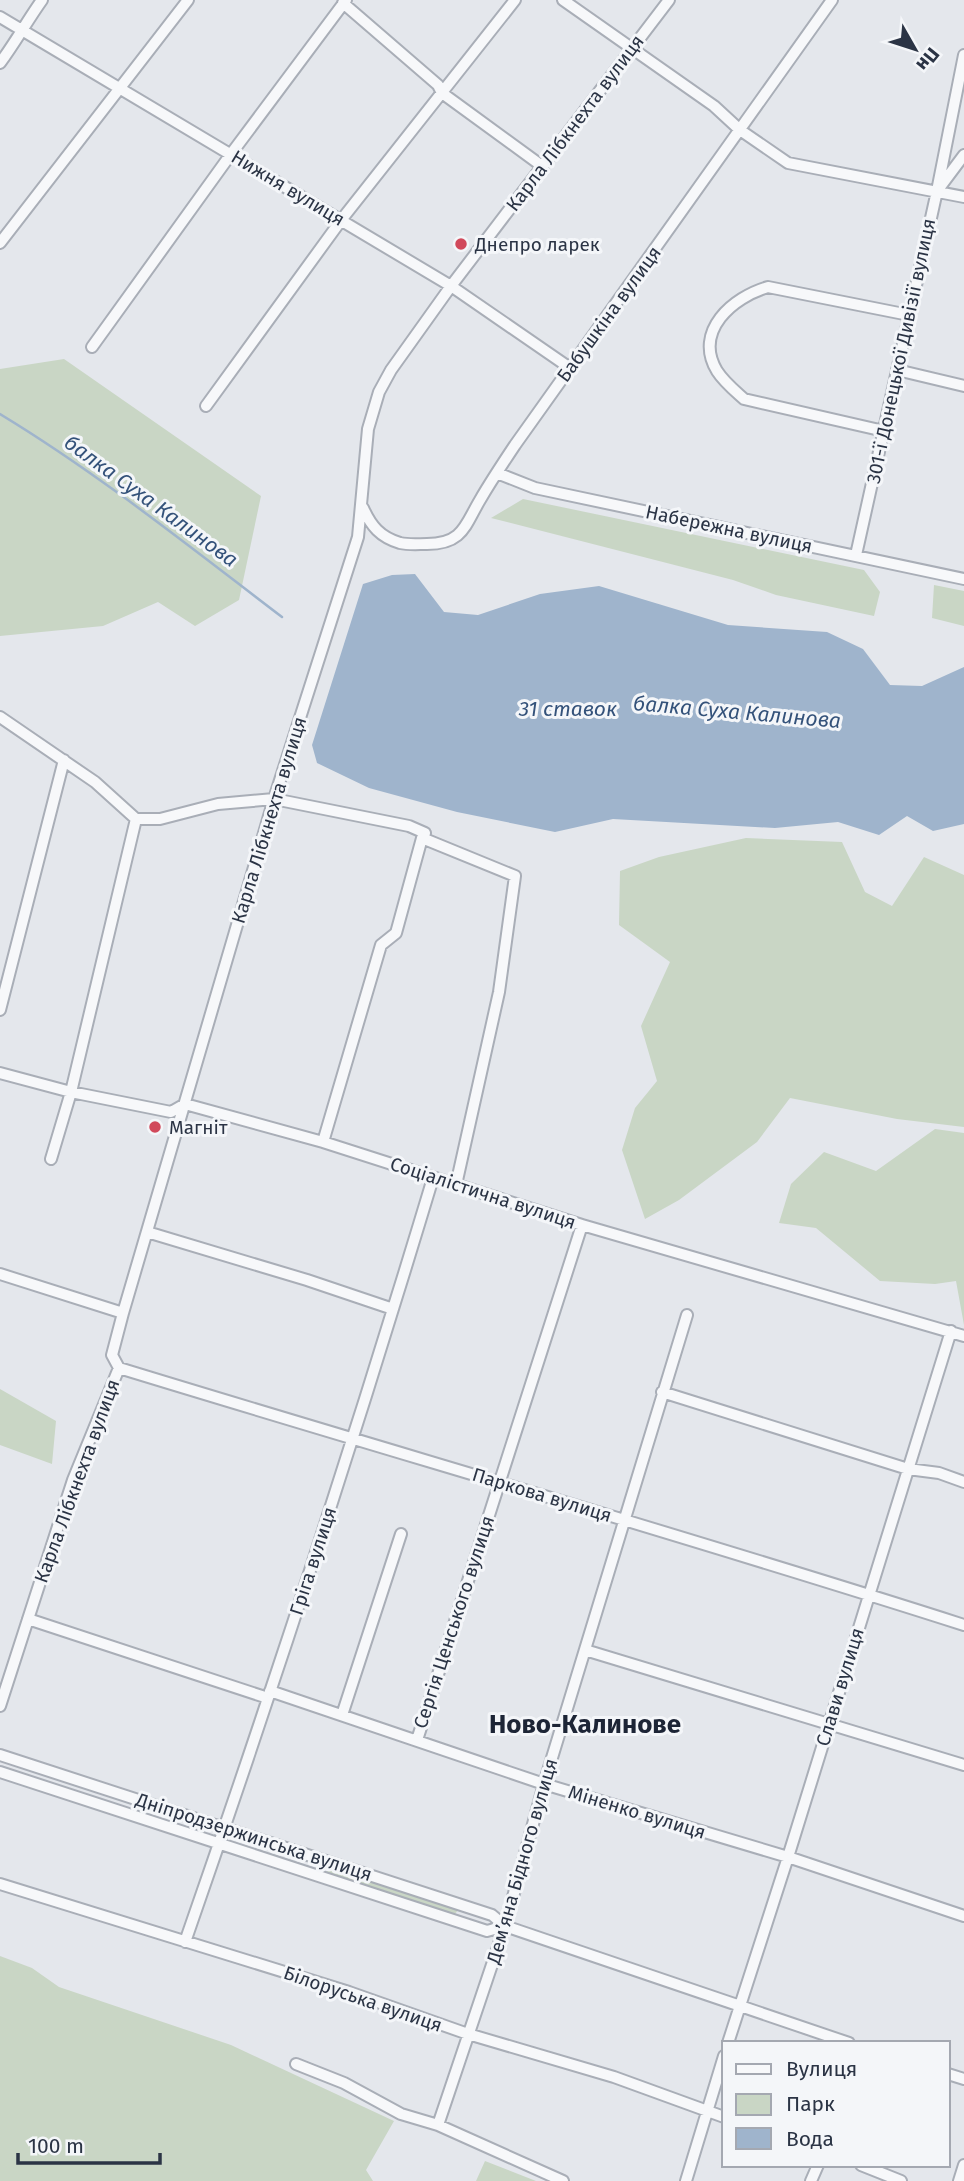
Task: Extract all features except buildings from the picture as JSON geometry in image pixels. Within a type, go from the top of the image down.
[{"type":"street","points":[[0,64],[42,0]]},
{"type":"street","points":[[0,243],[188,0]]},
{"type":"street","points":[[206,407],[342,219],[515,0]]},
{"type":"street","points":[[563,0],[714,106],[740,130],[789,163],[964,197]]},
{"type":"street","name":"Карла Лібкнехта вулиця","points":[[0,1706],[73,1480],[119,1368],[112,1355],[123,1313],[274,799],[358,537],[368,429],[379,392],[391,370],[451,286],[668,0]]},
{"type":"street","name":"Бабушкіна вулиця","points":[[362,505],[370,524],[392,540],[405,544],[445,543],[463,531],[497,473],[832,0]]},
{"type":"street","points":[[92,347],[345,2],[438,85],[442,93],[542,166]]},
{"type":"street","name":"Нижня вулиця","points":[[0,17],[451,286],[570,368]]},
{"type":"street","points":[[937,191],[964,55]]},
{"type":"street","name":"301-ї Донецької Дивізії вулиця","points":[[856,555],[937,191],[964,155]]},
{"type":"street","points":[[884,431],[744,398],[728,386],[716,369],[710,351],[712,332],[720,317],[734,302],[750,292],[768,287],[909,315]]},
{"type":"street","points":[[897,370],[964,386]]},
{"type":"street","name":"Набережна вулиця","points":[[497,473],[535,488],[964,579]]},
{"type":"street","points":[[0,717],[95,782],[136,819],[160,819],[218,804],[274,799],[409,826],[425,833],[396,933],[381,945],[323,1142]]},
{"type":"street","points":[[0,1010],[64,760]]},
{"type":"street","points":[[51,1159],[71,1091],[136,819]]},
{"type":"street","points":[[422,838],[515,876],[499,992],[456,1185]]},
{"type":"street","name":"Соціалістична вулиця","points":[[0,1073],[171,1112],[186,1104],[323,1142],[582,1225],[964,1336]]},
{"type":"street","name":"Гріга вулиця","points":[[184,1941],[269,1694],[433,1178]]},
{"type":"street","name":"Сергія Ценського вулиця","points":[[417,1740],[582,1225]]},
{"type":"street","points":[[147,1232],[393,1309]]},
{"type":"street","points":[[0,1275],[123,1313]]},
{"type":"street","name":"Дем’яна Бідного вулиця","points":[[438,2125],[505,1926],[544,1784],[687,1315]]},
{"type":"street","name":"Слави вулиця","points":[[729,2041],[951,1331]]},
{"type":"street","name":"Паркова вулиця","points":[[119,1368],[499,1481],[964,1625]]},
{"type":"street","points":[[662,1392],[908,1469],[939,1473],[964,1482]]},
{"type":"street","points":[[342,1715],[401,1534]]},
{"type":"street","name":"Міненко вулиця","points":[[28,1619],[342,1715],[544,1784],[788,1857],[964,1916]]},
{"type":"street","points":[[585,1650],[964,1765]]},
{"type":"street","name":"Дніпродзержинська вулиця","points":[[0,1755],[492,1915],[505,1926],[843,2041]]},
{"type":"street","name":"Дніпродзержинська вулиця","points":[[0,1772],[487,1931],[505,1926]]},
{"type":"street","name":"Білоруська вулиця","points":[[0,1884],[349,1992],[468,2034],[614,2077],[722,2116]]},
{"type":"street","points":[[686,2181],[722,2062]]},
{"type":"street","points":[[296,2064],[344,2083],[401,2114],[438,2125],[563,2181]]},
{"type":"street","points":[[959,2181],[964,2165]]},
{"type":"street","points":[[866,2167],[901,2181]]},
{"type":"green space","points":[[64,359],[261,496],[239,600],[195,626],[158,602],[103,626],[0,636],[0,369]]},
{"type":"green space","points":[[523,499],[864,570],[880,592],[874,616],[776,595],[733,580],[491,518]]},
{"type":"green space","points":[[934,585],[964,591],[964,626],[932,618]]},
{"type":"green space","points":[[746,838],[842,842],[865,892],[892,906],[924,857],[964,875],[964,1127],[897,1119],[790,1098],[757,1142],[679,1200],[645,1219],[622,1150],[635,1108],[657,1081],[641,1026],[670,962],[619,925],[620,871],[659,857]]},
{"type":"green space","points":[[935,1129],[964,1133],[964,1325],[956,1281],[935,1284],[880,1281],[816,1228],[779,1223],[791,1184],[824,1152],[876,1171]]},
{"type":"green space","points":[[0,1389],[56,1421],[52,1464],[0,1445]]},
{"type":"green space","points":[[327,1865],[459,1909],[454,1915],[327,1873]]},
{"type":"green space","points":[[0,1956],[32,1968],[59,1987],[231,2045],[394,2121],[366,2170],[373,2181],[0,2181]]},
{"type":"green space","points":[[485,2161],[536,2181],[476,2181]]},
{"type":"water","name":"31 ставок","points":[[415,574],[444,612],[478,615],[540,594],[599,586],[728,625],[827,632],[863,649],[890,685],[922,686],[964,667],[964,824],[933,831],[907,816],[879,835],[838,822],[775,828],[613,819],[555,832],[457,812],[369,788],[317,763],[312,745],[363,584],[392,575]]},
{"type":"waterway","name":"балка Суха Калинова","points":[[0,414],[108,486],[282,617]]},
{"type":"place","name":"Днепро ларек","points":[[461,244]]},
{"type":"place","name":"Магніт","points":[[155,1127]]},
{"type":"district","name":"Ново-Калинове","points":[[585,1724]]}]
